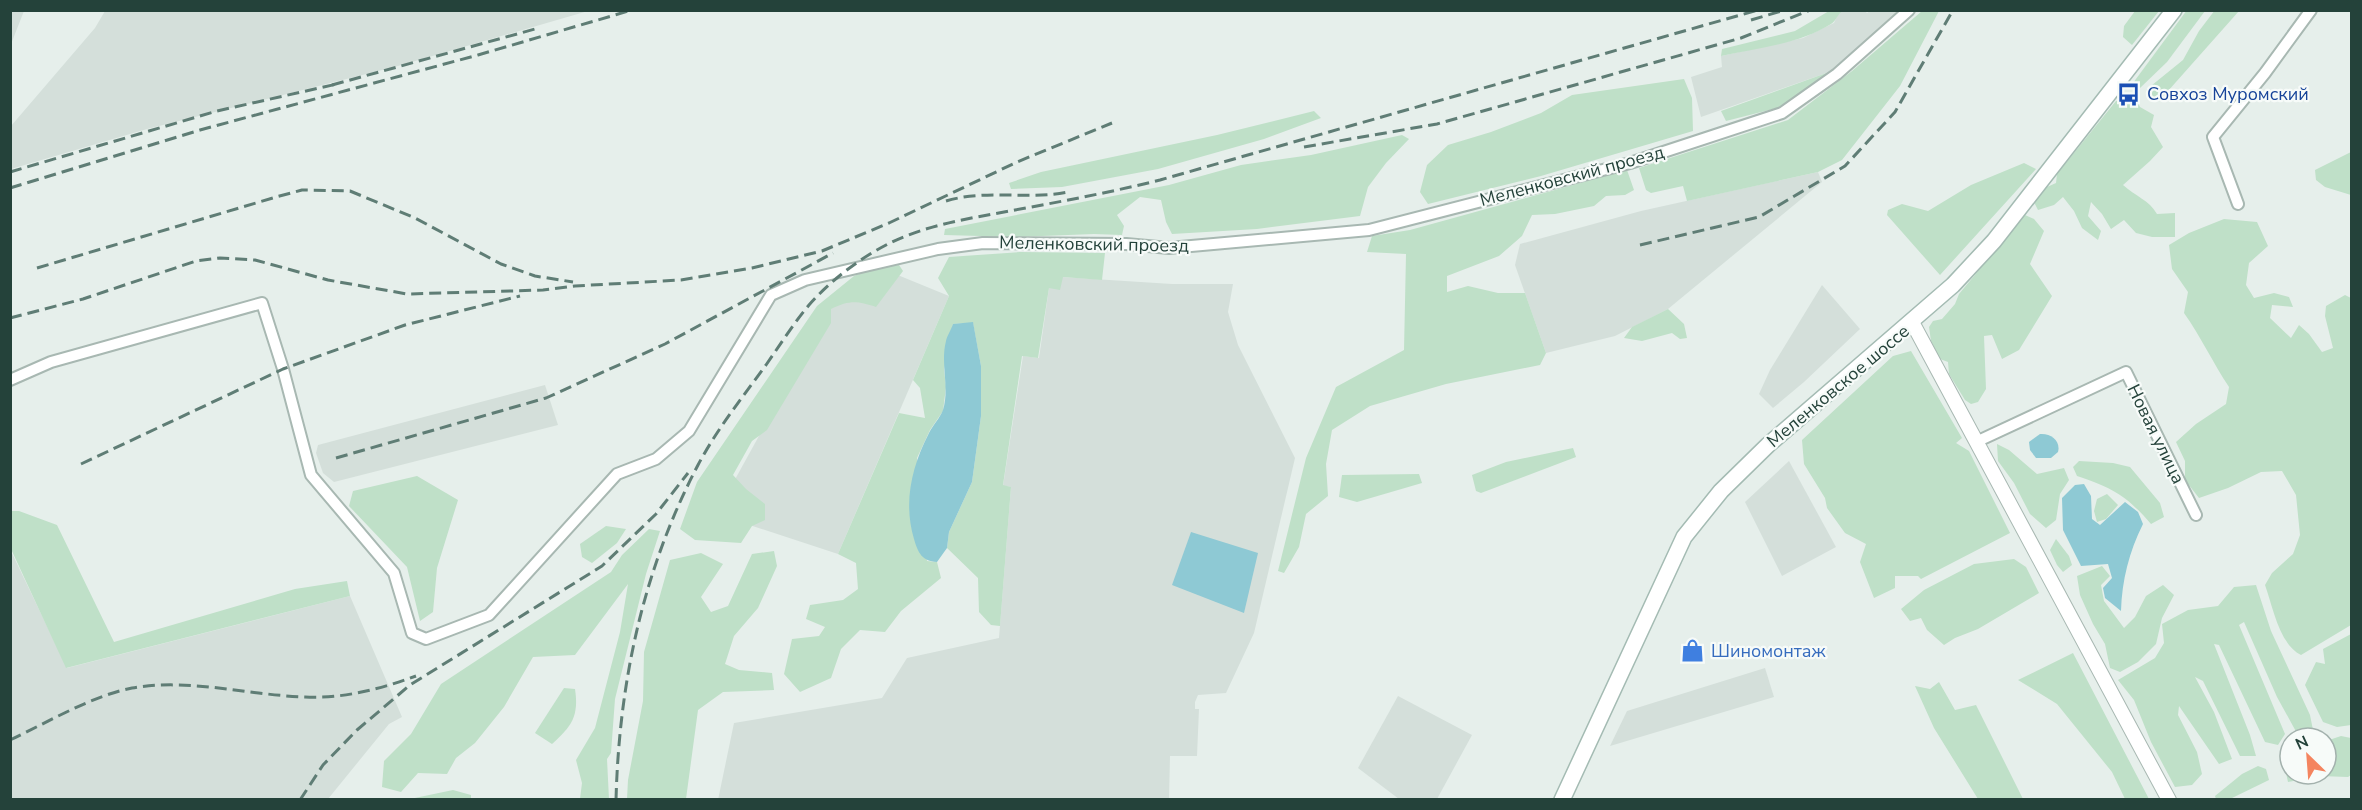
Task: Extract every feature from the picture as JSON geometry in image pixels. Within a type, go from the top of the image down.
[{"type":"main road","name":"Меленковское шоссе","points":[[1562,800],[1684,537],[1721,491],[1768,445],[1953,285],[1994,241],[2174,10]]},
{"type":"street","name":"Меленковский проезд","points":[[10,380],[51,362],[262,303],[283,369],[311,476],[394,573],[412,633],[426,639],[489,615],[617,474],[656,459],[689,430],[771,295],[805,280],[938,249],[983,243],[1126,244],[1169,248],[1369,230],[1630,163],[1782,113],[1837,74],[1909,10]]},
{"type":"street","points":[[2238,204],[2213,137],[2265,73],[2311,10]]},
{"type":"street","points":[[1912,322],[2169,800]]},
{"type":"street","name":"Новая улица","points":[[1976,442],[2126,372],[2196,515]]},
{"type":"shaded area","points":[[1897,10],[1900,13],[1832,71],[1701,117],[1691,77],[1722,67],[1721,56],[1803,38],[1834,23],[1839,12],[1865,11],[1867,13]]},
{"type":"shaded area","points":[[10,11],[24,11],[11,44]]},
{"type":"shaded area","points":[[105,11],[588,11],[398,66],[147,129],[11,169],[11,126],[95,28]]},
{"type":"shaded area","points":[[1818,172],[1822,182],[1668,309],[1615,336],[1546,353],[1515,265],[1520,244],[1641,211]]},
{"type":"shaded area","points":[[883,269],[949,296],[838,554],[716,514],[831,305]]},
{"type":"shaded area","points":[[1062,277],[1172,284],[1233,284],[1228,312],[1238,345],[1295,458],[1254,633],[1226,693],[1198,695],[1195,702],[1195,709],[1199,709],[1197,756],[1170,756],[1169,799],[718,800],[734,723],[882,698],[907,658],[999,638],[1011,487],[1003,486],[1023,356],[1039,358],[1049,288]]},
{"type":"shaded area","points":[[1822,285],[1860,329],[1773,408],[1759,394],[1770,370]]},
{"type":"shaded area","points":[[545,385],[558,425],[334,482],[323,473],[316,453],[318,445]]},
{"type":"shaded area","points":[[1789,461],[1836,547],[1782,576],[1745,502]]},
{"type":"shaded area","points":[[10,549],[67,668],[350,596],[402,717],[389,724],[328,799],[11,799]]},
{"type":"shaded area","points":[[1765,668],[1774,697],[1610,746],[1627,711]]},
{"type":"shaded area","points":[[1398,696],[1472,735],[1437,799],[1399,799],[1358,768]]},
{"type":"green space","points":[[2187,10],[2205,11],[2167,62],[2140,88],[2133,83]]},
{"type":"green space","points":[[2215,10],[2239,11],[2160,100],[2149,98],[2146,90],[2183,60],[2199,31]]},
{"type":"green space","points":[[1829,11],[1843,11],[1835,21],[1819,31],[1778,44],[1721,56],[1722,49],[1795,31]]},
{"type":"green space","points":[[1922,11],[1939,11],[1900,86],[1842,160],[1818,172],[1687,201],[1683,186],[1651,193],[1646,190],[1639,168],[1788,120],[1852,71]]},
{"type":"green space","points":[[2135,11],[2159,11],[2132,45],[2123,37],[2124,26]]},
{"type":"green space","points":[[1832,71],[1824,79],[1777,108],[1726,121],[1721,111]]},
{"type":"green space","points":[[1684,79],[1692,98],[1693,131],[1541,176],[1428,204],[1420,192],[1427,165],[1448,145],[1541,113],[1572,95]]},
{"type":"green space","points":[[2128,98],[2136,100],[2140,107],[2154,115],[2151,127],[2163,147],[2123,185],[2146,202],[2157,214],[2175,213],[2175,237],[2152,237],[2136,233],[2124,220],[2111,229],[2091,202],[2088,216],[2101,231],[2098,240],[2082,228],[2074,211],[2063,197],[2054,205],[2038,210],[2034,202],[2047,187],[2056,183],[2057,174],[2116,101]]},
{"type":"green space","points":[[1314,111],[1321,118],[1264,139],[1158,169],[1062,187],[1011,189],[1009,183],[1041,172],[1217,135]]},
{"type":"green space","points":[[1402,135],[1409,139],[1386,163],[1368,187],[1360,216],[1257,229],[1172,234],[1166,222],[1161,200],[1140,197],[1117,215],[1124,226],[1122,235],[1016,237],[944,235],[945,229],[1169,185],[1241,165],[1311,155]]},
{"type":"green space","points":[[2351,152],[2351,195],[2325,187],[2316,180],[2315,170]]},
{"type":"green space","points":[[2024,163],[2036,169],[1940,275],[1887,215],[1888,210],[1902,204],[1928,211],[1971,185]]},
{"type":"green space","points":[[1627,170],[1634,190],[1625,195],[1606,196],[1594,206],[1555,214],[1532,215],[1522,236],[1499,256],[1447,276],[1447,292],[1468,286],[1498,293],[1525,293],[1546,353],[1540,365],[1446,384],[1370,406],[1332,430],[1326,464],[1328,496],[1306,514],[1299,547],[1284,573],[1278,571],[1306,458],[1336,387],[1404,350],[1406,254],[1367,252],[1372,236],[1410,230]]},
{"type":"green space","points":[[2025,215],[2034,219],[2044,231],[2030,264],[2052,296],[2019,350],[2002,359],[1992,335],[1984,336],[1986,389],[1978,402],[1971,404],[1965,400],[1949,374],[1948,362],[1940,359],[1931,341],[1929,327],[1933,321],[1942,319],[1955,304],[1959,294]]},
{"type":"green space","points":[[2224,219],[2257,222],[2268,246],[2249,263],[2246,285],[2254,298],[2274,293],[2289,297],[2293,307],[2272,305],[2270,318],[2291,338],[2299,325],[2322,352],[2333,348],[2325,316],[2326,306],[2345,295],[2351,298],[2351,625],[2301,655],[2293,650],[2282,634],[2265,585],[2272,573],[2293,554],[2300,535],[2296,495],[2282,471],[2261,472],[2228,488],[2199,498],[2185,480],[2185,461],[2176,442],[2196,424],[2226,404],[2229,387],[2184,313],[2188,292],[2172,269],[2169,245],[2189,233]]},
{"type":"green space","points":[[1020,252],[1105,253],[1102,280],[1063,277],[1060,290],[1049,288],[1038,358],[1022,356],[1003,485],[1011,487],[1000,626],[991,625],[979,612],[978,578],[947,548],[949,532],[972,482],[981,416],[981,366],[973,323],[953,324],[944,369],[946,387],[943,411],[930,430],[917,458],[927,561],[937,562],[941,578],[901,611],[885,632],[860,630],[841,649],[831,678],[800,692],[784,674],[792,639],[819,636],[825,627],[806,619],[810,605],[843,600],[858,589],[856,563],[838,554],[899,413],[925,418],[920,388],[913,380],[949,296],[938,278],[949,257]]},
{"type":"green space","points":[[899,265],[903,271],[876,307],[854,302],[831,309],[831,323],[767,430],[752,441],[733,475],[765,504],[765,520],[752,526],[741,543],[695,540],[680,529],[697,482],[817,306],[854,276],[877,267]]},
{"type":"green space","points":[[1668,309],[1684,324],[1687,338],[1680,339],[1672,333],[1642,341],[1624,338],[1632,327]]},
{"type":"green space","points":[[1911,351],[1962,438],[1956,443],[1969,451],[2010,533],[1921,579],[1918,576],[1895,576],[1895,588],[1874,598],[1860,562],[1866,544],[1845,533],[1827,508],[1825,498],[1804,464],[1802,440],[1893,356]]},
{"type":"green space","points":[[1997,444],[2009,450],[2037,474],[2064,468],[2069,480],[2060,494],[2056,520],[2046,528],[2030,514],[2014,483],[1998,461]]},
{"type":"green space","points":[[1573,448],[1576,457],[1481,493],[1476,491],[1472,475],[1506,462]]},
{"type":"green space","points":[[2079,461],[2113,463],[2130,467],[2160,503],[2164,517],[2151,524],[2134,506],[2118,494],[2077,476],[2073,467]]},
{"type":"green space","points":[[1419,474],[1422,483],[1357,502],[1339,497],[1342,475]]},
{"type":"green space","points":[[417,476],[458,500],[437,568],[433,612],[420,621],[407,567],[349,506],[353,491]]},
{"type":"green space","points":[[2107,494],[2118,505],[2106,519],[2097,522],[2094,511],[2097,499]]},
{"type":"green space","points":[[10,511],[19,511],[57,525],[114,642],[295,589],[347,581],[350,596],[66,668],[11,549]]},
{"type":"green space","points":[[606,526],[626,529],[617,543],[592,563],[582,557],[580,544]]},
{"type":"green space","points":[[649,529],[660,531],[646,574],[615,699],[611,753],[607,759],[609,799],[580,799],[582,783],[576,760],[595,728],[620,632],[628,584],[575,655],[533,657],[504,707],[475,743],[456,758],[447,774],[418,773],[401,792],[382,787],[384,761],[411,734],[441,684],[611,572],[622,555]]},
{"type":"green space","points":[[2056,539],[2069,556],[2072,565],[2063,572],[2050,550]]},
{"type":"green space","points":[[774,551],[777,566],[758,608],[734,636],[725,664],[739,670],[772,673],[774,690],[723,692],[698,710],[686,799],[627,799],[628,780],[643,701],[644,652],[670,560],[701,553],[723,564],[701,597],[711,612],[728,606],[752,554]]},
{"type":"green space","points":[[2014,559],[2026,567],[2039,593],[1978,629],[1944,645],[1927,630],[1921,618],[1910,621],[1901,609],[1924,590],[1974,564]]},
{"type":"green space","points":[[2102,566],[2110,576],[2101,585],[2104,601],[2124,628],[2135,617],[2146,596],[2163,585],[2174,595],[2162,618],[2156,644],[2138,662],[2120,672],[2110,668],[2105,644],[2080,595],[2077,576]]},
{"type":"green space","points":[[2256,585],[2271,631],[2310,715],[2312,726],[2293,726],[2277,697],[2244,622],[2239,625],[2282,726],[2278,726],[2278,745],[2265,742],[2219,645],[2214,644],[2256,756],[2240,756],[2203,681],[2195,677],[2214,712],[2232,759],[2219,764],[2179,706],[2178,715],[2197,752],[2202,774],[2192,785],[2175,787],[2151,742],[2134,700],[2118,680],[2155,658],[2164,643],[2162,624],[2188,610],[2218,606],[2234,587]]},
{"type":"green space","points":[[2351,634],[2351,725],[2338,727],[2323,722],[2305,685],[2316,662],[2325,664],[2323,649]]},
{"type":"green space","points":[[2073,653],[2149,799],[2125,799],[2112,772],[2057,704],[2018,680]]},
{"type":"green space","points":[[1939,682],[1955,710],[1976,705],[2023,799],[1978,799],[1934,728],[1915,686],[1930,689]]},
{"type":"green space","points":[[564,688],[575,689],[575,714],[565,732],[552,744],[535,733]]},
{"type":"green space","points":[[2338,737],[2351,738],[2351,775],[2348,777],[2338,777]]},
{"type":"green space","points":[[2258,766],[2266,769],[2269,780],[2230,799],[2216,799],[2215,796],[2242,774]]},
{"type":"green space","points":[[453,790],[471,795],[471,799],[410,799]]},
{"type":"water","points":[[973,322],[981,366],[981,416],[972,482],[949,532],[947,548],[937,562],[921,555],[914,539],[909,511],[911,484],[923,446],[943,410],[946,393],[944,350],[947,337],[953,324]]},
{"type":"water","points":[[2040,434],[2051,436],[2057,441],[2058,452],[2051,458],[2036,458],[2030,450],[2029,442]]},
{"type":"water","points":[[2084,484],[2091,496],[2092,519],[2100,525],[2125,502],[2138,512],[2143,524],[2127,566],[2121,611],[2105,598],[2103,588],[2112,578],[2108,564],[2081,566],[2063,530],[2062,498],[2075,485]]},
{"type":"water","points":[[1191,532],[1258,553],[1244,613],[1172,585]]},
{"type":"railway","points":[[10,188],[200,130],[478,55],[632,10]]},
{"type":"railway","points":[[616,800],[622,713],[629,670],[649,586],[662,545],[679,505],[713,439],[809,305],[836,278],[857,263],[890,243],[935,226],[1160,180],[1758,10]]},
{"type":"railway","points":[[1751,20],[1785,10]]},
{"type":"railway","points":[[1304,147],[1437,124],[1741,38],[1810,10]]},
{"type":"railway","points":[[1640,245],[1759,217],[1845,166],[1895,112],[1953,10]]},
{"type":"railway","points":[[332,85],[535,29]]},
{"type":"railway","points":[[10,172],[217,111],[337,84]]},
{"type":"railway","points":[[10,318],[83,299],[196,261],[220,258],[255,260],[328,280],[407,294],[543,290],[681,280],[752,268],[822,251],[889,223],[1017,162],[1112,123]]},
{"type":"railway","points":[[37,268],[302,190],[350,191],[415,218],[501,264],[535,276],[573,282]]},
{"type":"railway","points":[[946,201],[961,197],[1068,192]]},
{"type":"railway","points":[[336,458],[546,398],[665,344],[833,253]]},
{"type":"railway","points":[[81,464],[283,369],[405,325],[520,296]]},
{"type":"railway","points":[[300,800],[323,765],[357,730],[410,685],[602,566],[656,514],[688,473]]},
{"type":"railway","points":[[10,740],[86,703],[132,688],[154,685],[197,686],[283,696],[319,697],[361,692],[416,676]]},
{"type":"place","name":"Совхоз Муромский","points":[[2129,94]]},
{"type":"place","name":"Шиномонтаж","points":[[1693,651]]}]
